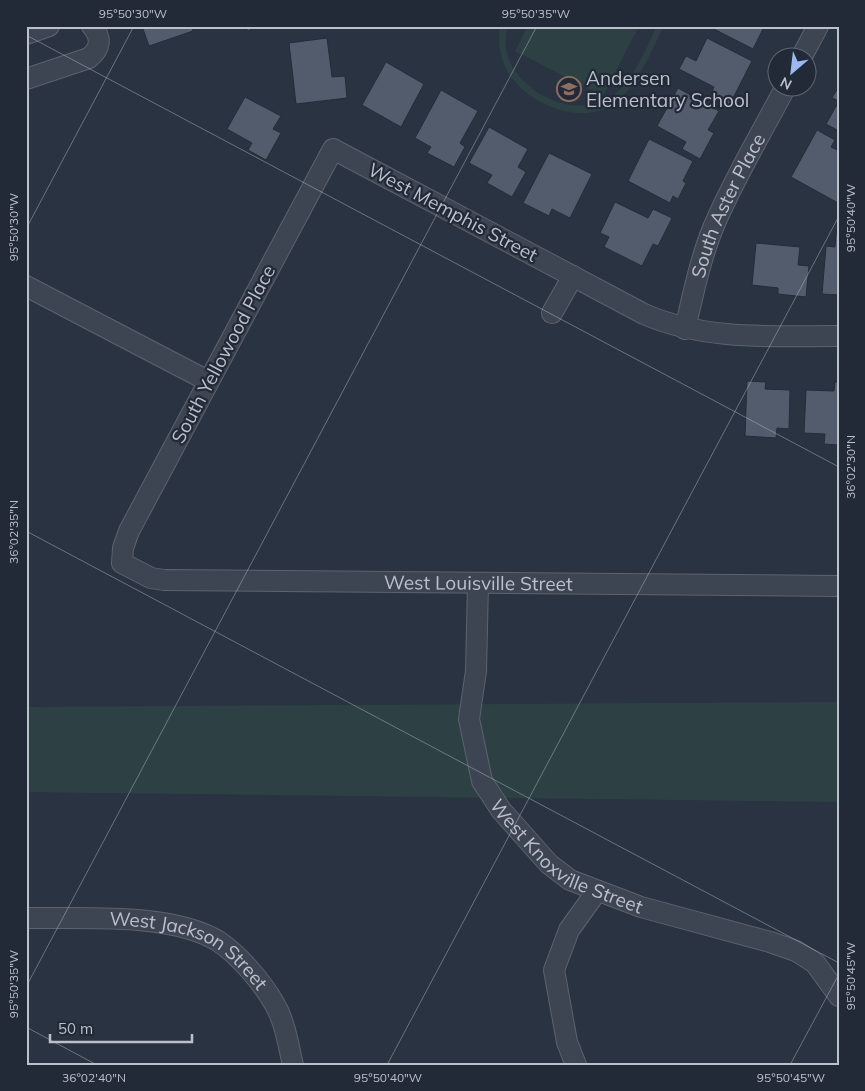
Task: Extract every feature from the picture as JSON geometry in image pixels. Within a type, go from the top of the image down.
[{"type":"street","points":[[26,34],[49,26]]},
{"type":"street","points":[[26,79],[89,58],[96,53],[99,46],[98,32],[92,26]]},
{"type":"street","points":[[806,48],[818,26]]},
{"type":"street","name":"South Aster Place","points":[[685,328],[712,230],[729,193],[780,98]]},
{"type":"street","name":"West Memphis Street","points":[[333,148],[644,314],[664,322],[717,334],[744,336],[839,336]]},
{"type":"street","name":"South Yellowood Place","points":[[122,563],[123,548],[129,531],[333,148]]},
{"type":"street","points":[[552,313],[573,276]]},
{"type":"street","points":[[26,286],[208,381]]},
{"type":"street","name":"West Louisville Street","points":[[122,563],[151,578],[164,580],[839,586]]},
{"type":"street","name":"West Knoxville Street","points":[[478,584],[476,670],[469,719],[482,781],[501,810],[549,864],[570,880],[641,907],[770,942],[796,951],[815,964],[839,996]]},
{"type":"street","points":[[576,1065],[567,1042],[554,970],[569,930],[597,890]]},
{"type":"street","name":"West Jackson Street","points":[[26,918],[161,922],[193,930],[218,941],[240,960],[275,1004],[285,1031],[293,1065]]},
{"type":"green space","points":[[500,26],[507,26],[506,49],[511,64],[520,78],[548,98],[564,104],[581,106],[597,103],[620,90],[633,74],[657,26],[664,26],[642,69],[621,98],[612,105],[598,111],[582,113],[550,107],[522,89],[512,77],[502,59],[499,45]]},
{"type":"green space","points":[[528,26],[639,26],[603,96],[515,51]]},
{"type":"green space","points":[[839,702],[839,802],[26,792],[26,707]]},
{"type":"building","points":[[142,26],[192,26],[193,31],[149,46]]},
{"type":"building","points":[[241,26],[252,26],[249,31]]},
{"type":"building","points":[[772,26],[770,30],[764,27],[753,49],[710,27]]},
{"type":"building","points":[[327,38],[332,77],[345,76],[347,98],[296,104],[289,43]]},
{"type":"building","points":[[707,38],[752,61],[729,106],[710,97],[714,87],[679,69],[686,56],[696,61]]},
{"type":"building","points":[[386,62],[424,84],[401,127],[362,105]]},
{"type":"building","points":[[839,86],[839,101],[832,98]]},
{"type":"building","points":[[678,88],[719,111],[708,130],[714,133],[700,159],[682,149],[686,142],[657,126]]},
{"type":"building","points":[[441,90],[478,111],[460,143],[465,147],[454,167],[427,153],[431,147],[415,138]]},
{"type":"building","points":[[245,97],[281,116],[273,129],[281,133],[266,160],[248,150],[252,143],[227,129]]},
{"type":"building","points":[[839,101],[839,131],[826,124]]},
{"type":"building","points":[[489,127],[528,149],[518,167],[526,172],[512,197],[487,183],[492,175],[469,163]]},
{"type":"building","points":[[817,130],[835,140],[831,147],[839,151],[838,203],[791,177]]},
{"type":"building","points":[[649,139],[693,161],[683,181],[686,183],[678,199],[673,196],[670,203],[628,181]]},
{"type":"building","points":[[549,153],[592,174],[570,218],[552,209],[549,216],[523,203]]},
{"type":"building","points":[[615,202],[648,218],[653,209],[672,218],[658,246],[653,244],[642,266],[604,247],[609,237],[600,233]]},
{"type":"building","points":[[836,234],[839,234],[839,295],[822,294],[826,246],[835,247]]},
{"type":"building","points":[[756,243],[800,247],[798,265],[809,266],[806,297],[778,294],[778,288],[752,285]]},
{"type":"building","points":[[747,381],[766,382],[765,389],[790,390],[789,429],[777,428],[776,438],[745,436]]},
{"type":"building","points":[[835,382],[839,382],[838,445],[824,444],[825,434],[804,433],[806,390],[834,391]]},
{"type":"place","name":"Andersen Elementary School","points":[[569,89]]}]
